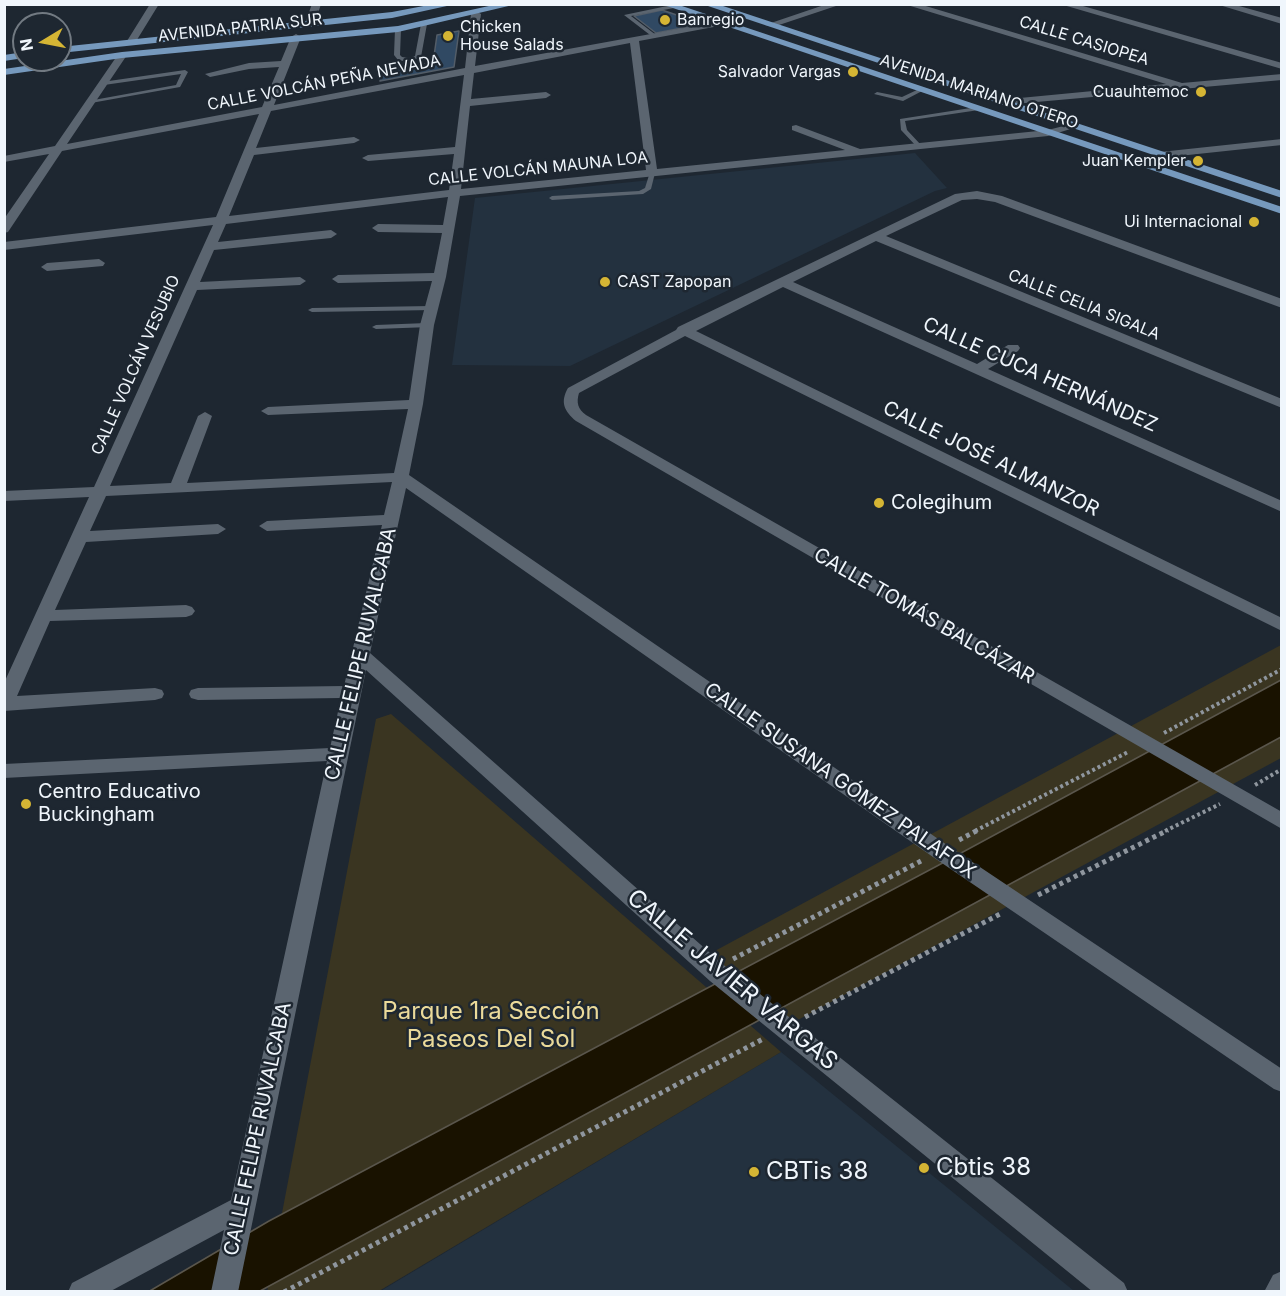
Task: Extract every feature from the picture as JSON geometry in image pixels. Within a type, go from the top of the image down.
[{"type":"main road","name":"AVENIDA PATRIA SUR","points":[[72,48],[392,15],[452,4]]},
{"type":"main road","name":"AVENIDA PATRIA SUR","points":[[4,72],[122,55],[398,29],[476,14],[513,4]]},
{"type":"main road","name":"AVENIDA MARIANO OTERO","points":[[706,4],[1281,195]]},
{"type":"main road","name":"AVENIDA MARIANO OTERO","points":[[669,6],[1281,211]]},
{"type":"street","points":[[132,41],[155,4]]},
{"type":"street","points":[[310,23],[317,4]]},
{"type":"street","points":[[770,25],[838,4]]},
{"type":"street","name":"CALLE CASIOPEA","points":[[908,4],[1182,86]]},
{"type":"street","points":[[1064,4],[1281,66]]},
{"type":"street","points":[[1220,4],[1281,21]]},
{"type":"street","name":"CALLE FELIPE RUVALCABA","points":[[224,1292],[416,404],[429,317],[440,277],[455,193],[476,14]]},
{"type":"street","name":"CALLE VOLCÁN PEÑA NEVADA","points":[[4,159],[719,23]]},
{"type":"street","name":"CALLE VOLCÁN VESUBIO","points":[[5,704],[221,221],[269,109],[296,37]]},
{"type":"street","points":[[634,39],[652,173]]},
{"type":"street","points":[[4,229],[122,55]]},
{"type":"street","points":[[210,74],[249,66],[284,64]]},
{"type":"street","points":[[1003,102],[1281,77]]},
{"type":"street","points":[[467,103],[546,95]]},
{"type":"street","name":"CALLE VOLCÁN MAUNA LOA","points":[[4,246],[87,250],[221,221],[455,193],[1048,133],[1075,126]]},
{"type":"street","points":[[796,128],[859,152]]},
{"type":"street","points":[[250,152],[354,140]]},
{"type":"street","points":[[1160,155],[1281,142]]},
{"type":"street","points":[[368,158],[461,150]]},
{"type":"street","points":[[683,330],[959,197],[978,195],[998,199],[1281,304]]},
{"type":"street","points":[[209,247],[330,239],[337,207]]},
{"type":"street","points":[[378,228],[449,229]]},
{"type":"street","name":"CALLE CELIA SIGALA","points":[[874,236],[1281,404]]},
{"type":"street","points":[[47,267],[87,250],[99,263]]},
{"type":"street","points":[[338,279],[440,277]]},
{"type":"street","points":[[191,286],[300,281]]},
{"type":"street","name":"CALLE CUCA HERNÁNDEZ","points":[[781,281],[1281,507]]},
{"type":"street","name":"CALLE TOMÁS BALCÁZAR","points":[[683,330],[573,391],[569,399],[573,412],[1281,822]]},
{"type":"street","name":"CALLE JOSÉ ALMANZOR","points":[[683,330],[1281,625]]},
{"type":"street","points":[[977,370],[1013,348]]},
{"type":"street","points":[[267,411],[416,404]]},
{"type":"street","points":[[177,488],[205,416]]},
{"type":"street","points":[[4,496],[401,477]]},
{"type":"street","name":"CALLE SUSANA GÓMEZ PALAFOX","points":[[401,477],[942,852],[1281,1082]]},
{"type":"street","points":[[267,526],[391,520]]},
{"type":"street","points":[[79,537],[219,529]]},
{"type":"street","points":[[44,616],[186,611]]},
{"type":"street","name":"CALLE JAVIER VARGAS","points":[[361,655],[715,972],[1115,1292]]},
{"type":"street","points":[[198,694],[352,692]]},
{"type":"street","points":[[5,704],[155,694]]},
{"type":"street","points":[[4,771],[339,754]]},
{"type":"street","points":[[81,1292],[241,1208]]},
{"type":"street","points":[[1277,1292],[1281,1284]]},
{"type":"lane","points":[[654,36],[627,15],[669,6]]},
{"type":"lane","points":[[398,29],[397,55],[410,60],[418,57],[424,24]]},
{"type":"lane","points":[[91,101],[178,86],[185,72],[104,83]]},
{"type":"lane","points":[[878,94],[903,99],[921,90]]},
{"type":"lane","points":[[920,146],[904,130],[902,120],[976,109]]},
{"type":"lane","points":[[552,198],[641,193],[648,189],[652,173]]},
{"type":"lane","points":[[312,310],[429,317]]},
{"type":"lane","points":[[376,327],[429,317]]},
{"type":"path","points":[[715,972],[1147,744],[1281,669]]},
{"type":"shaded area","name":"CAST Zapopan","points":[[915,153],[947,188],[935,191],[570,366],[452,365],[475,198]]},
{"type":"shaded area","points":[[1281,680],[1281,737],[260,1291],[148,1292],[269,1221],[937,866]]},
{"type":"shaded area","name":"CBTis 38","points":[[781,1052],[1074,1291],[379,1292]]},
{"type":"green space","points":[[1281,645],[1281,758],[785,1027],[700,959]]},
{"type":"green space","name":"Parque 1ra Sección Paseos Del Sol","points":[[391,714],[781,1052],[379,1291],[267,1292],[376,719]]},
{"type":"building","name":"Banregio","points":[[662,10],[703,24],[656,33],[634,16]]},
{"type":"building","points":[[459,31],[454,67],[380,81],[383,71],[433,63],[437,35]]},
{"type":"place","name":"Banregio","points":[[665,20]]},
{"type":"place","name":"Chicken House Salads","points":[[448,36]]},
{"type":"place","name":"Salvador Vargas","points":[[853,72]]},
{"type":"place","name":"Cuauhtemoc","points":[[1201,92]]},
{"type":"place","name":"Juan Kempler","points":[[1198,161]]},
{"type":"place","name":"Ui Internacional","points":[[1254,222]]},
{"type":"place","name":"CAST Zapopan","points":[[605,282]]},
{"type":"place","name":"Colegihum","points":[[879,503]]},
{"type":"place","name":"Centro Educativo Buckingham","points":[[26,804]]},
{"type":"place","name":"Cbtis 38","points":[[924,1168]]},
{"type":"place","name":"CBTis 38","points":[[754,1172]]}]
